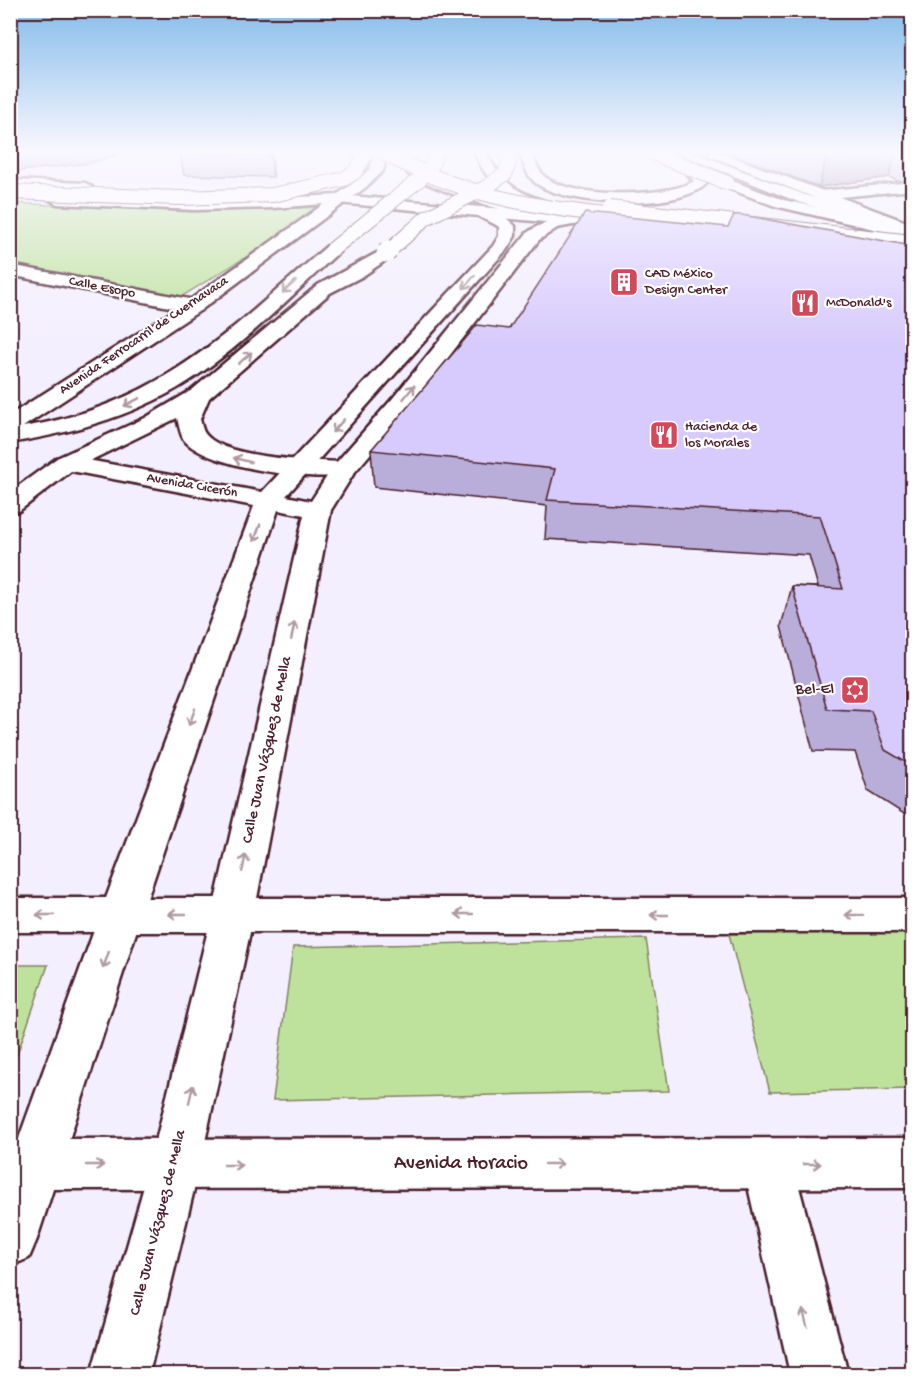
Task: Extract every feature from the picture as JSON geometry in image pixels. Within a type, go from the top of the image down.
[{"type":"main road","name":"Avenida Ferrocarril de Cuernavaca","points":[[10,425],[194,306],[314,217]]},
{"type":"main road","points":[[10,436],[58,429],[96,418],[171,382],[212,355],[373,217]]},
{"type":"main road","points":[[391,222],[397,217]]},
{"type":"main road","points":[[10,505],[66,463],[153,423],[200,395],[324,289],[357,272],[386,253],[431,217]]},
{"type":"main road","points":[[10,1239],[24,1165],[121,914],[269,500],[499,249],[507,236],[507,226],[493,217]]},
{"type":"main road","points":[[538,217],[648,228]]},
{"type":"main road","points":[[559,217],[578,220]]},
{"type":"main road","points":[[594,217],[912,255]]},
{"type":"main road","points":[[618,217],[912,249]]},
{"type":"main road","points":[[695,217],[912,242]]},
{"type":"main road","points":[[844,217],[912,231]]},
{"type":"main road","points":[[860,217],[912,231]]},
{"type":"main road","points":[[875,217],[912,231]]},
{"type":"main road","name":"Calle Juan Vázquez de Mella","points":[[120,1374],[175,1165],[233,914],[318,510],[344,469],[401,403],[522,252],[531,235],[540,230],[578,220]]},
{"type":"main road","points":[[670,231],[765,236]]},
{"type":"main road","points":[[499,249],[522,252]]},
{"type":"main road","points":[[324,289],[337,268],[358,250]]},
{"type":"main road","name":"Calle Esopo","points":[[10,270],[194,306]]},
{"type":"main road","points":[[200,395],[192,405],[189,424],[193,434],[202,443],[233,458],[254,463],[300,468],[344,469]]},
{"type":"main road","name":"Avenida Cicerón","points":[[66,463],[318,510]]},
{"type":"main road","points":[[10,915],[912,915]]},
{"type":"main road","name":"Avenida Horacio","points":[[24,1165],[912,1163]]},
{"type":"main road","points":[[768,1164],[819,1374]]},
{"type":"green space","points":[[11,217],[311,217],[176,300],[11,268]]},
{"type":"green space","points":[[912,931],[912,1089],[770,1092],[729,934]]},
{"type":"green space","points":[[646,939],[669,1091],[273,1100],[293,947]]},
{"type":"green space","points":[[10,965],[48,965],[11,1072]]},
{"type":"building","points":[[583,217],[622,217],[728,227],[733,217],[751,217],[912,246],[912,766],[885,750],[871,711],[827,709],[792,586],[843,589],[820,516],[547,500],[555,469],[371,450],[477,325],[509,329]]},
{"type":"place","name":"CAD México Design Center","points":[[624,282]]},
{"type":"place","name":"McDonald's","points":[[805,303]]},
{"type":"place","name":"Hacienda de los Morales","points":[[664,435]]},
{"type":"place","name":"Bel-El","points":[[855,690]]}]
